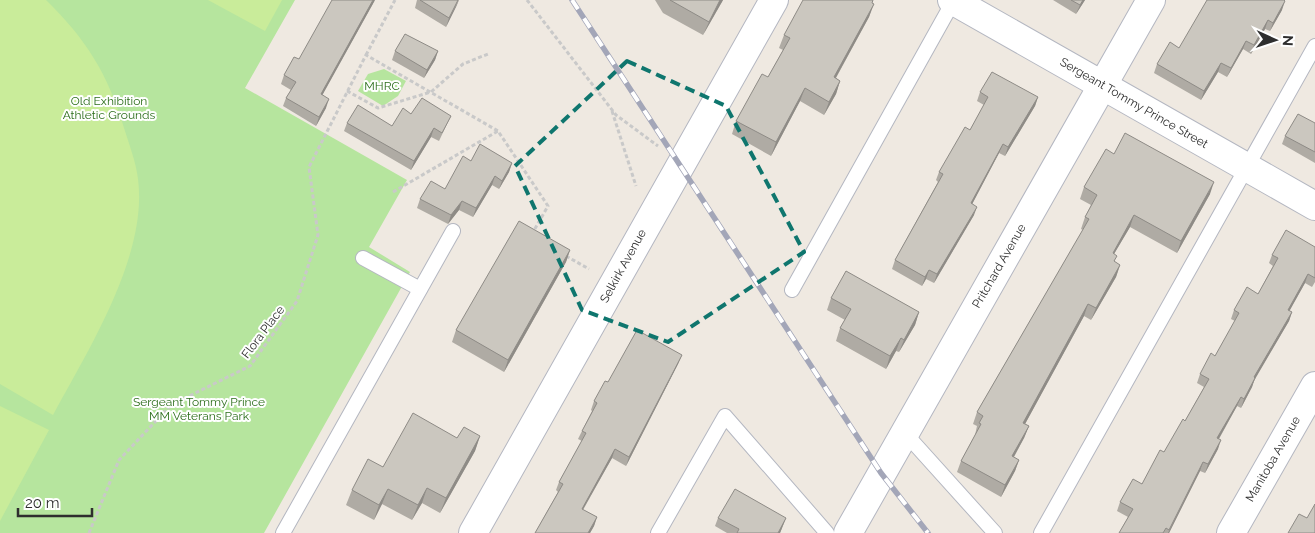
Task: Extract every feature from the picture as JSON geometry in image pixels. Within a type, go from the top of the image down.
[{"type":"street","name":"Selkirk Avenue","points":[[473,533],[774,0]]},
{"type":"street","name":"Sergeant Tommy Prince Street","points":[[953,0],[1315,206]]},
{"type":"street","name":"Pritchard Avenue","points":[[848,533],[1151,0]]},
{"type":"street","name":"Manitoba Avenue","points":[[1231,533],[1315,386]]},
{"type":"lane","points":[[792,290],[953,0]]},
{"type":"lane","points":[[1041,533],[1315,46]]},
{"type":"lane","points":[[283,533],[453,231]]},
{"type":"lane","points":[[363,258],[420,289]]},
{"type":"lane","points":[[658,533],[725,416],[827,533]]},
{"type":"lane","points":[[904,432],[996,533]]},
{"type":"path","name":"Flora Place","points":[[89,533],[119,460],[171,405],[250,366],[297,301],[318,235],[309,167],[395,0]]},
{"type":"path","points":[[527,0],[616,115],[658,146]]},
{"type":"path","points":[[347,91],[378,108],[431,92],[462,64],[488,54]]},
{"type":"path","points":[[366,55],[498,131],[548,206],[530,237]]},
{"type":"path","points":[[611,108],[636,186]]},
{"type":"path","points":[[392,192],[498,131]]},
{"type":"path","points":[[564,255],[589,269]]},
{"type":"highlighted area","points":[[627,61],[726,106],[804,252],[668,342],[582,310],[515,166]]},
{"type":"green space","points":[[0,0],[295,0],[245,88],[407,180],[369,247],[410,272],[264,533],[0,533]]},
{"type":"green space","name":"Old Exhibition Athletic Grounds","points":[[0,0],[46,0],[84,43],[111,91],[136,166],[138,179],[139,209],[134,239],[125,270],[98,332],[53,415],[0,384]]},
{"type":"green space","points":[[208,0],[282,0],[265,31]]},
{"type":"green space","name":"MHRC","points":[[384,69],[406,81],[398,96],[383,106],[358,91],[368,74]]},
{"type":"green space","points":[[0,406],[49,430],[0,521]]},
{"type":"building","points":[[332,0],[373,0],[321,94],[329,99],[319,117],[286,98],[296,82],[284,75],[294,57],[299,59]]},
{"type":"building","points":[[420,0],[458,0],[449,18]]},
{"type":"building","points":[[670,0],[720,0],[709,22]]},
{"type":"building","points":[[803,0],[873,0],[872,3],[874,4],[834,77],[840,81],[829,102],[805,88],[776,142],[736,121],[762,74],[768,77],[790,38],[784,35]]},
{"type":"building","points":[[1071,0],[1083,0],[1080,5]]},
{"type":"building","points":[[1207,0],[1285,1],[1273,23],[1268,20],[1254,45],[1246,41],[1231,68],[1221,63],[1204,91],[1157,64],[1170,42],[1179,48]]},
{"type":"building","points":[[405,34],[438,51],[427,70],[395,51]]},
{"type":"building","points":[[992,72],[1038,97],[1008,147],[1003,144],[971,203],[977,207],[937,274],[929,270],[925,277],[895,260],[943,174],[939,172],[965,127],[970,130],[988,97],[980,92]]},
{"type":"building","points":[[422,98],[451,116],[442,133],[434,128],[414,161],[347,123],[358,105],[392,126],[403,108],[411,114]]},
{"type":"building","points":[[1298,114],[1315,123],[1315,152],[1285,136]]},
{"type":"building","points":[[1125,133],[1214,182],[1181,241],[1134,215],[1113,253],[1117,256],[1114,261],[1120,265],[1096,308],[1088,304],[1023,423],[1029,426],[1012,456],[1019,460],[1005,485],[961,461],[981,424],[979,423],[983,416],[977,412],[1089,219],[1085,217],[1097,195],[1084,187],[1106,149],[1114,154]]},
{"type":"building","points":[[480,144],[512,163],[502,181],[495,176],[476,208],[462,201],[451,215],[420,199],[431,181],[445,189],[463,156],[471,161]]},
{"type":"building","points":[[519,221],[570,250],[508,360],[456,330]]},
{"type":"building","points":[[1286,230],[1315,247],[1315,278],[1308,274],[1288,310],[1292,312],[1254,377],[1244,399],[1241,397],[1217,438],[1221,440],[1208,464],[1203,462],[1169,530],[1166,528],[1163,533],[1119,533],[1133,509],[1120,502],[1133,479],[1142,484],[1160,450],[1164,452],[1183,419],[1185,421],[1209,379],[1200,374],[1211,353],[1215,356],[1239,313],[1234,310],[1247,287],[1258,294],[1278,258],[1272,255]]},
{"type":"building","points":[[846,271],[919,312],[904,340],[901,338],[890,356],[840,328],[851,309],[831,298]]},
{"type":"building","points":[[637,330],[682,355],[629,457],[615,449],[582,509],[597,517],[588,533],[535,533],[563,484],[559,482],[586,433],[582,431],[597,403],[594,401],[605,381],[608,382]]},
{"type":"building","points":[[413,413],[457,438],[464,427],[480,436],[446,498],[427,488],[418,505],[388,489],[379,505],[352,490],[368,459],[383,467]]},
{"type":"building","points":[[735,489],[786,518],[778,533],[737,533],[739,529],[718,518]]},
{"type":"building","points":[[1315,504],[1315,533],[1288,533],[1299,514],[1307,518]]},
{"type":"railway","points":[[572,0],[881,473],[928,533]]},
{"type":"park label","name":"Sergeant Tommy Prince MM Veterans Park","points":[[199,409]]}]
